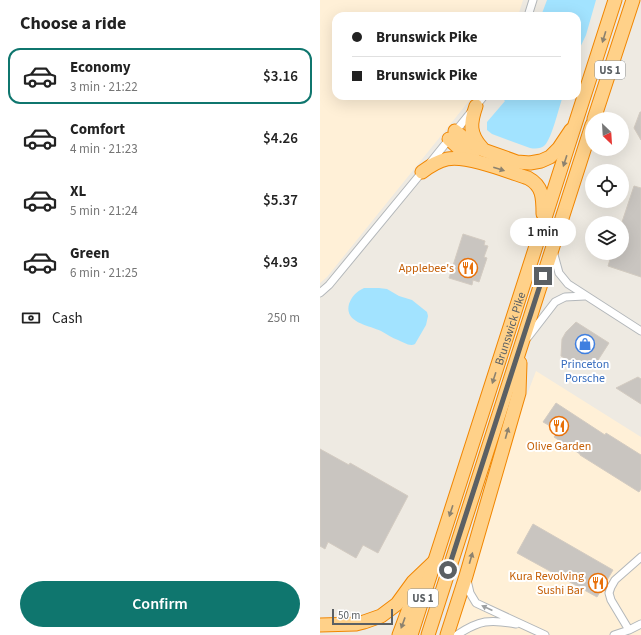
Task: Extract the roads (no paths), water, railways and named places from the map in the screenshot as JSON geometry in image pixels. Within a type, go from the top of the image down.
[{"type":"highway","name":"Brunswick Pike","points":[[411,635],[616,0]]},
{"type":"highway","name":"US 1","points":[[596,112],[633,0]]},
{"type":"highway","points":[[626,20],[641,2]]},
{"type":"highway","points":[[480,101],[472,119],[473,134],[475,140],[484,151]]},
{"type":"highway","points":[[452,135],[484,151],[521,163],[537,162],[548,158],[555,152],[577,122]]},
{"type":"highway","points":[[452,135],[461,150],[480,163]]},
{"type":"highway","name":"Brunswick Pike","points":[[428,635],[585,147]]},
{"type":"highway","points":[[422,172],[436,163],[454,158],[480,163],[528,178],[536,184],[542,192],[542,229]]},
{"type":"highway","points":[[447,635],[466,576],[519,393],[520,348]]},
{"type":"highway","points":[[320,625],[360,623],[381,616],[397,604],[413,582],[435,562]]},
{"type":"highway","points":[[399,635],[418,585],[435,562]]},
{"type":"street","points":[[529,12],[533,0]]},
{"type":"street","points":[[320,293],[329,285],[480,101]]},
{"type":"street","points":[[553,247],[556,264],[563,280],[585,296],[641,331]]},
{"type":"street","points":[[520,348],[555,302],[565,298],[585,296]]},
{"type":"street","points":[[629,630],[611,600],[609,593],[615,580],[641,557]]},
{"type":"street","points":[[466,576],[470,593],[476,603],[545,635]]},
{"type":"street","points":[[457,635],[471,626],[488,621],[522,625]]},
{"type":"street","points":[[614,635],[641,624]]},
{"type":"water","points":[[547,0],[596,0],[586,35],[581,46],[581,12],[542,12]]},
{"type":"water","points":[[504,100],[562,100],[553,129],[545,145],[534,149],[530,148],[492,134],[487,130],[487,122],[505,101]]},
{"type":"water","points":[[364,288],[387,289],[399,296],[412,300],[427,312],[428,316],[426,325],[415,344],[406,344],[381,331],[364,325],[350,315],[348,310],[351,299],[355,294]]},
{"type":"place","name":"Applebee's","points":[[468,268]]},
{"type":"place","name":"Princeton Porsche","points":[[585,344]]},
{"type":"place","name":"Olive Garden","points":[[559,426]]},
{"type":"place","name":"Kura Revolving Sushi Bar","points":[[598,583]]}]
